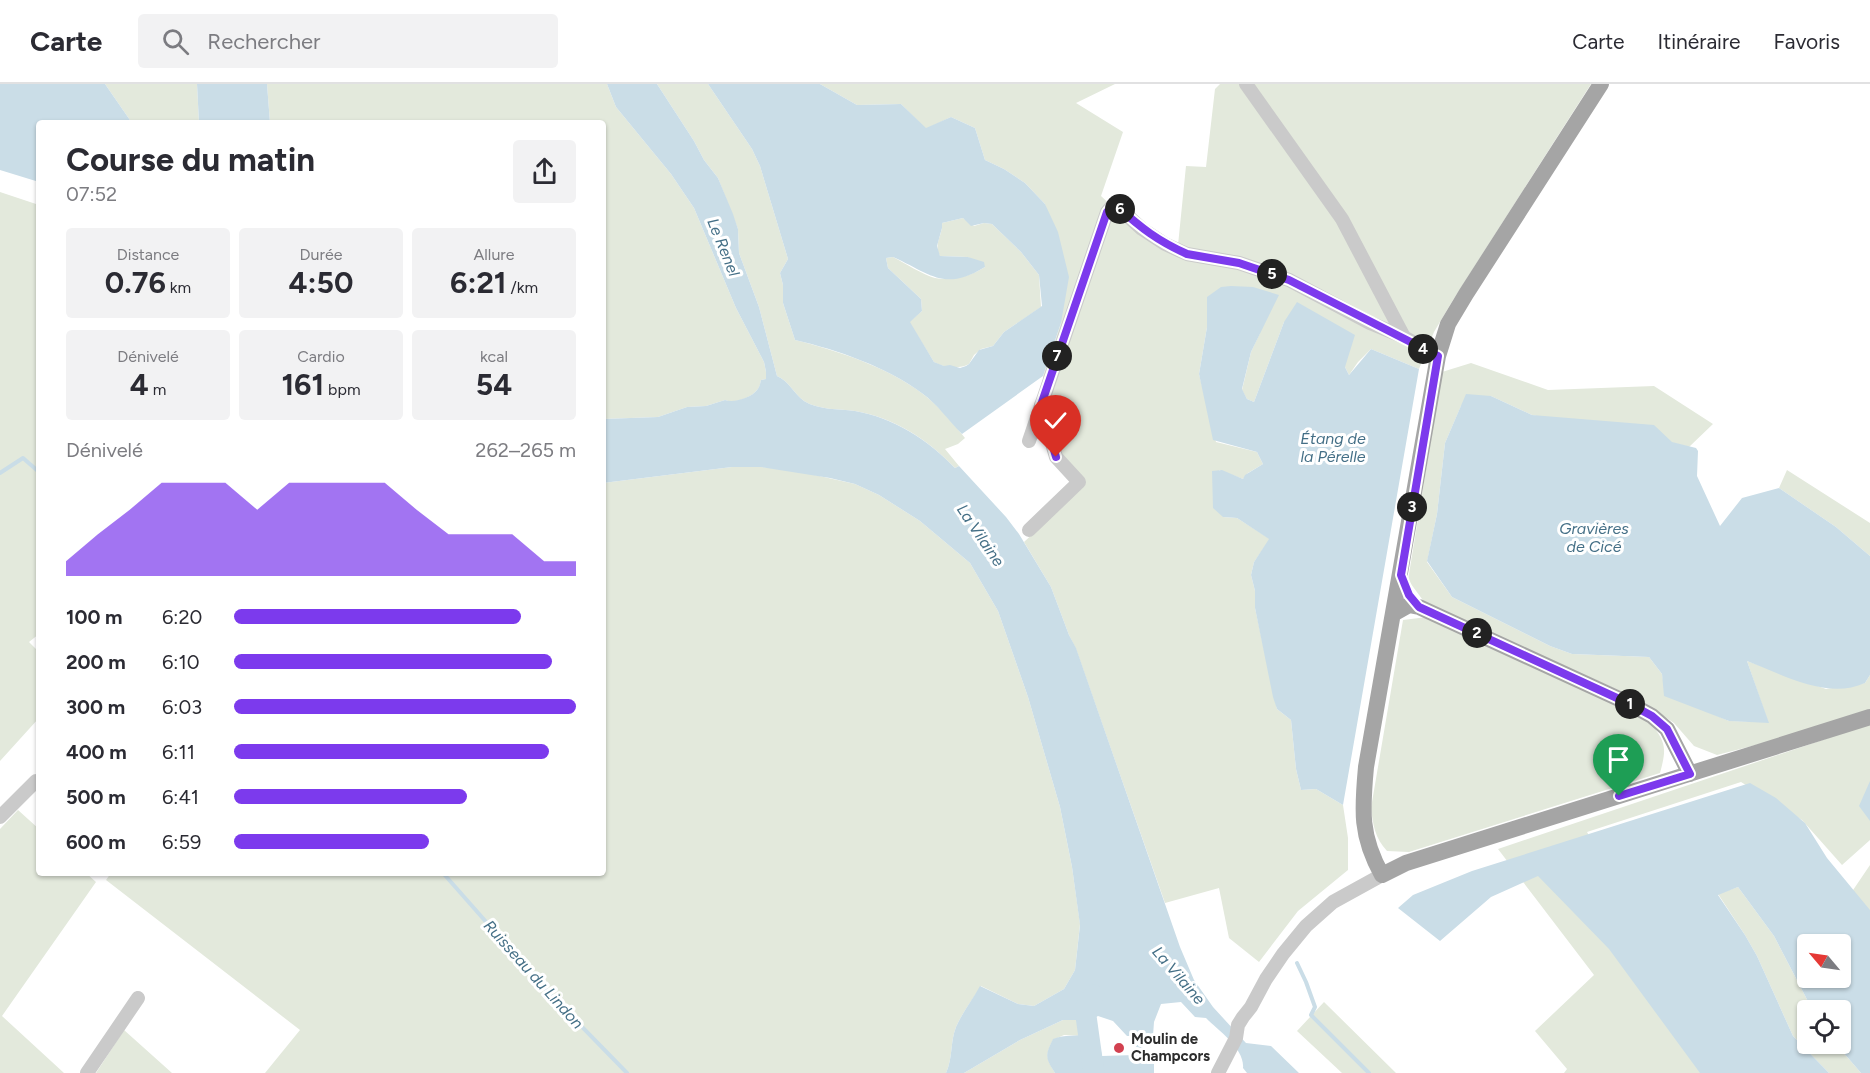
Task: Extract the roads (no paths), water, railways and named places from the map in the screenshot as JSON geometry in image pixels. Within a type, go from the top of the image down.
[{"type":"main road","points":[[1601,84],[1448,324],[1438,356],[1366,768],[1363,831],[1373,859],[1382,874],[1406,863],[1870,717]]},
{"type":"main road","points":[[1401,575],[1409,595],[1419,607]]},
{"type":"main road","points":[[1393,614],[1409,605],[1419,607],[1630,704],[1652,716],[1667,729],[1690,774]]},
{"type":"street","points":[[1246,84],[1342,219],[1404,338]]},
{"type":"street","points":[[1029,441],[1107,212],[1112,206],[1118,207],[1142,229],[1187,254],[1239,263],[1289,280],[1438,356]]},
{"type":"street","points":[[1029,530],[1078,482],[1056,457],[1041,405]]},
{"type":"street","points":[[0,817],[36,781]]},
{"type":"street","points":[[1218,1072],[1236,1038],[1242,1017],[1251,1007],[1283,954],[1306,926],[1333,902],[1382,874]]},
{"type":"street","points":[[87,1073],[138,998]]},
{"type":"water","points":[[0,84],[105,84],[130,120],[36,120],[36,181],[0,170]]},
{"type":"water","points":[[197,84],[267,84],[270,120],[199,120]]},
{"type":"water","name":"Le Renel","points":[[607,84],[657,84],[704,160],[718,178],[738,229],[739,253],[759,307],[777,376],[785,381],[800,398],[810,404],[822,408],[869,414],[909,431],[955,468],[959,466],[1019,534],[1051,587],[1076,648],[1180,947],[1194,980],[1213,1007],[1246,1043],[1271,1046],[1299,1073],[1247,1073],[1236,1047],[1206,1018],[1195,1017],[1181,1002],[1161,1004],[1154,1022],[1153,1036],[1127,1036],[1113,1021],[1098,1016],[1091,1020],[1063,1020],[1020,1040],[964,1073],[946,1073],[956,1027],[980,986],[1018,1004],[1034,1006],[1064,989],[1075,970],[1080,925],[1072,867],[1060,807],[1028,697],[998,611],[970,563],[920,521],[879,495],[855,484],[830,478],[761,467],[732,467],[606,483],[606,419],[658,417],[687,407],[737,400],[754,393],[759,388],[761,380],[766,379],[764,362],[736,308],[694,208],[671,174],[616,107]]},
{"type":"water","points":[[708,84],[820,84],[857,105],[901,104],[926,128],[951,117],[975,128],[985,160],[1025,183],[1045,204],[1058,232],[1069,277],[1061,323],[1043,376],[962,434],[928,398],[909,384],[845,354],[795,340],[783,303],[780,273],[788,259],[760,166],[752,149]],"holes":[[[963,218],[971,226],[992,224],[1021,252],[1039,275],[1042,306],[1004,332],[993,346],[979,350],[966,366],[960,368],[944,366],[934,362],[910,322],[922,311],[921,299],[888,268],[886,258],[893,257],[938,278],[959,278],[971,274],[985,267],[984,262],[968,257],[940,256],[937,246],[942,223]]]},
{"type":"water","name":"Étang de la Pérelle","points":[[1221,287],[1253,287],[1279,295],[1251,352],[1242,389],[1247,399],[1254,402],[1284,322],[1297,302],[1355,335],[1345,367],[1349,375],[1371,349],[1419,369],[1343,805],[1316,789],[1301,790],[1296,769],[1291,720],[1277,709],[1273,697],[1255,608],[1255,591],[1251,575],[1254,562],[1269,539],[1237,518],[1223,517],[1213,508],[1212,471],[1222,470],[1243,479],[1245,475],[1263,464],[1257,452],[1213,440],[1199,374],[1207,327],[1207,297]]},
{"type":"water","name":"Gravières de Cicé","points":[[1466,394],[1491,396],[1532,415],[1654,425],[1672,442],[1696,448],[1698,451],[1697,476],[1720,526],[1742,498],[1779,488],[1836,527],[1870,556],[1870,675],[1865,683],[1851,688],[1821,687],[1791,679],[1747,661],[1769,723],[1729,721],[1664,696],[1662,674],[1649,657],[1572,654],[1550,646],[1452,597],[1427,561],[1437,514],[1445,443]]},
{"type":"water","points":[[1870,781],[1870,821],[1859,806]]},
{"type":"water","points":[[1750,783],[1776,798],[1805,823],[1827,858],[1870,910],[1870,1073],[1861,1073],[1845,1054],[1851,1054],[1851,1000],[1807,1000],[1801,988],[1851,988],[1851,934],[1797,934],[1797,980],[1774,936],[1738,887],[1718,895],[1757,956],[1793,1036],[1797,1040],[1797,1054],[1811,1054],[1829,1073],[1700,1073],[1609,949],[1538,876],[1491,897],[1440,941],[1398,908],[1413,895],[1472,871]]},
{"type":"water","points":[[1089,1034],[1098,1037],[1102,1056],[1135,1055],[1136,1045],[1143,1045],[1144,1058],[1154,1058],[1154,1073],[1055,1073],[1047,1056],[1053,1039]]},
{"type":"waterway","name":"Ruisseau du Lindon","points":[[0,473],[23,458],[36,469]]},
{"type":"waterway","name":"Ruisseau du Lindon","points":[[446,876],[548,992],[627,1073]]},
{"type":"waterway","points":[[1297,963],[1315,1007],[1311,1015],[1369,1073]]},
{"type":"waterway","name":"La Vilaine","points":[[1094,995],[1085,1009],[1094,1073]]},
{"type":"place","name":"Moulin de Champcors","points":[[1119,1048]]}]
